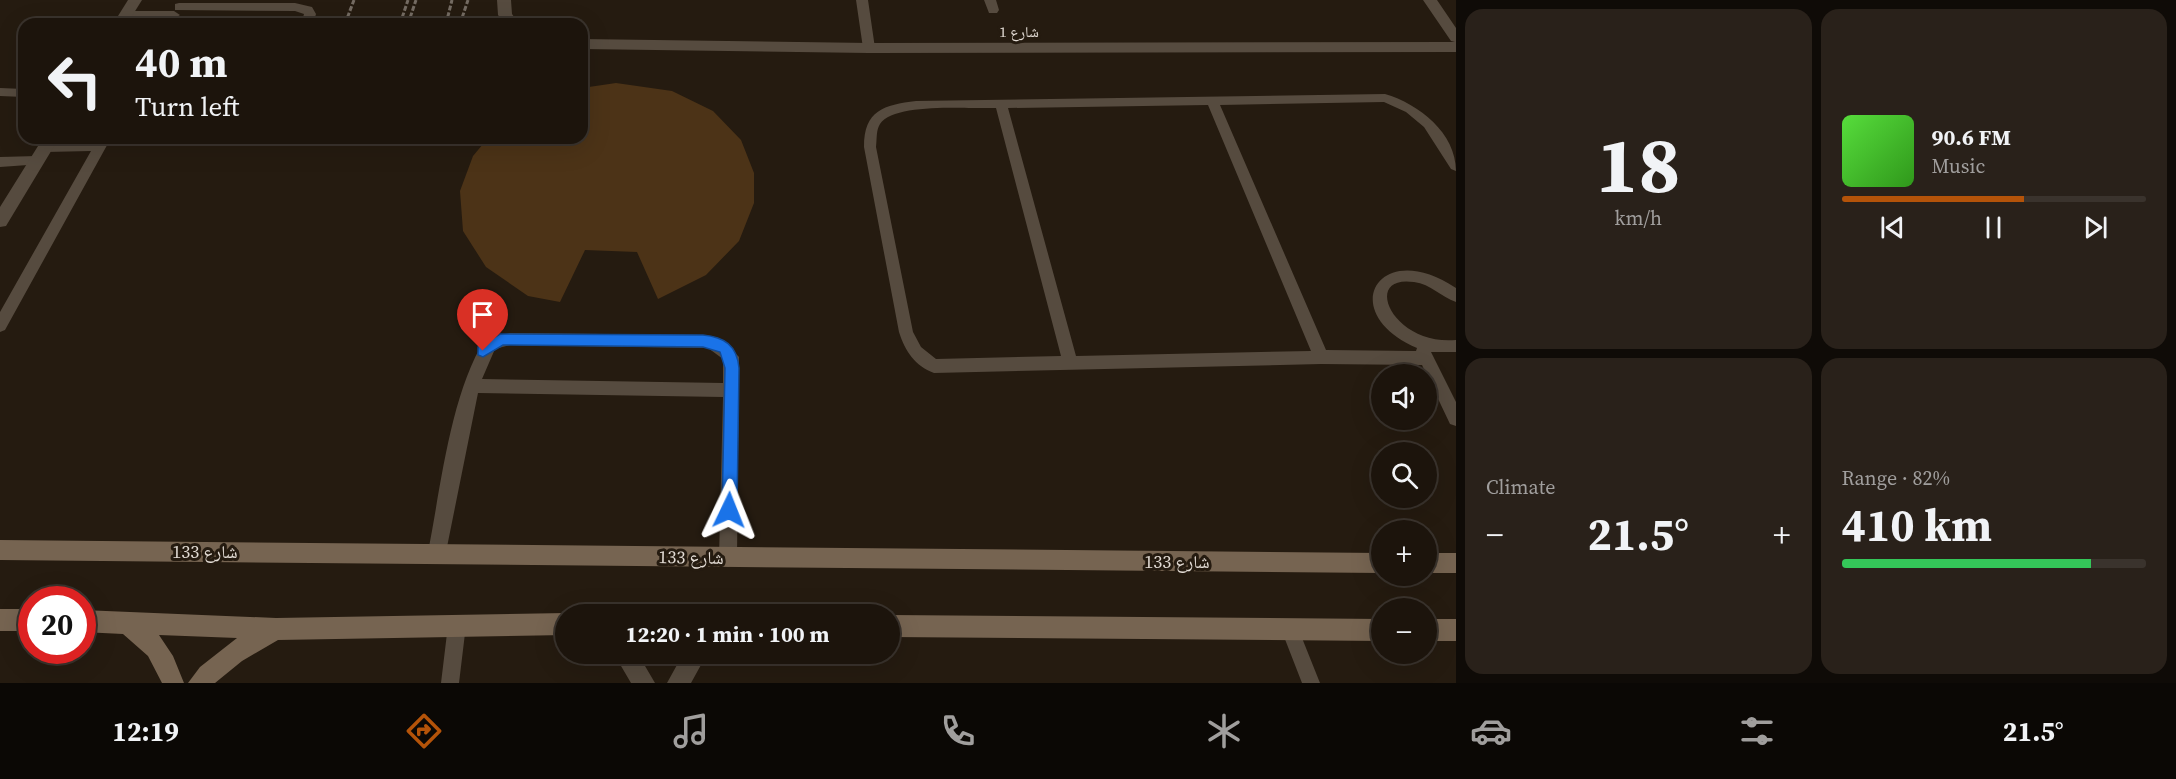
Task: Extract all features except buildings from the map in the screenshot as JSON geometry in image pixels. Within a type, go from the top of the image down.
[{"type":"street","points":[[124,18],[135,0]]},
{"type":"street","points":[[504,0],[507,18]]},
{"type":"street","points":[[1430,0],[1456,38]]},
{"type":"street","name":"شارع 1","points":[[588,44],[869,48],[1456,47]]},
{"type":"street","points":[[0,221],[47,144]]},
{"type":"street","name":"شارع 133","points":[[0,550],[438,552],[728,558],[1371,563]]},
{"type":"street","points":[[1437,563],[1456,563]]},
{"type":"street","points":[[0,620],[18,620]]},
{"type":"street","points":[[96,621],[276,629],[555,624]]},
{"type":"street","points":[[126,622],[148,636],[164,657],[173,683]]},
{"type":"street","points":[[900,627],[1371,630]]},
{"type":"street","points":[[199,683],[221,661],[248,642],[276,629]]},
{"type":"street","points":[[1437,630],[1456,630]]},
{"type":"street","points":[[632,664],[644,683]]},
{"type":"street","points":[[678,683],[690,664]]},
{"type":"lane","points":[[862,0],[869,48]]},
{"type":"lane","points":[[136,18],[177,12],[295,7],[308,10],[309,18]]},
{"type":"lane","points":[[0,92],[18,93]]},
{"type":"lane","points":[[1428,358],[1321,357],[934,366],[919,358],[910,345],[906,332],[869,131],[877,116],[894,107],[1385,98],[1420,113],[1456,166]]},
{"type":"lane","points":[[1212,100],[1321,357]]},
{"type":"lane","points":[[1001,104],[1071,364]]},
{"type":"lane","points":[[0,326],[102,144]]},
{"type":"lane","points":[[0,162],[37,161]]},
{"type":"lane","points":[[1456,296],[1437,284],[1416,276],[1392,278],[1379,292],[1384,313],[1405,334],[1419,342],[1443,347],[1456,346]]},
{"type":"lane","points":[[438,552],[473,386],[483,351],[500,339],[691,341],[714,342],[724,348],[731,357],[728,558]]},
{"type":"lane","points":[[1419,342],[1456,419]]},
{"type":"lane","points":[[473,386],[732,390]]},
{"type":"lane","points":[[450,683],[457,625]]},
{"type":"lane","points":[[1290,629],[1311,683]]},
{"type":"path","points":[[347,18],[354,0]]},
{"type":"path","points":[[402,18],[408,0]]},
{"type":"path","points":[[410,18],[416,0]]},
{"type":"path","points":[[448,18],[452,0]]},
{"type":"path","points":[[462,18],[468,0]]},
{"type":"route","points":[[483,351],[500,339],[703,341],[714,342],[724,348],[731,357],[732,368],[729,510]]}]
